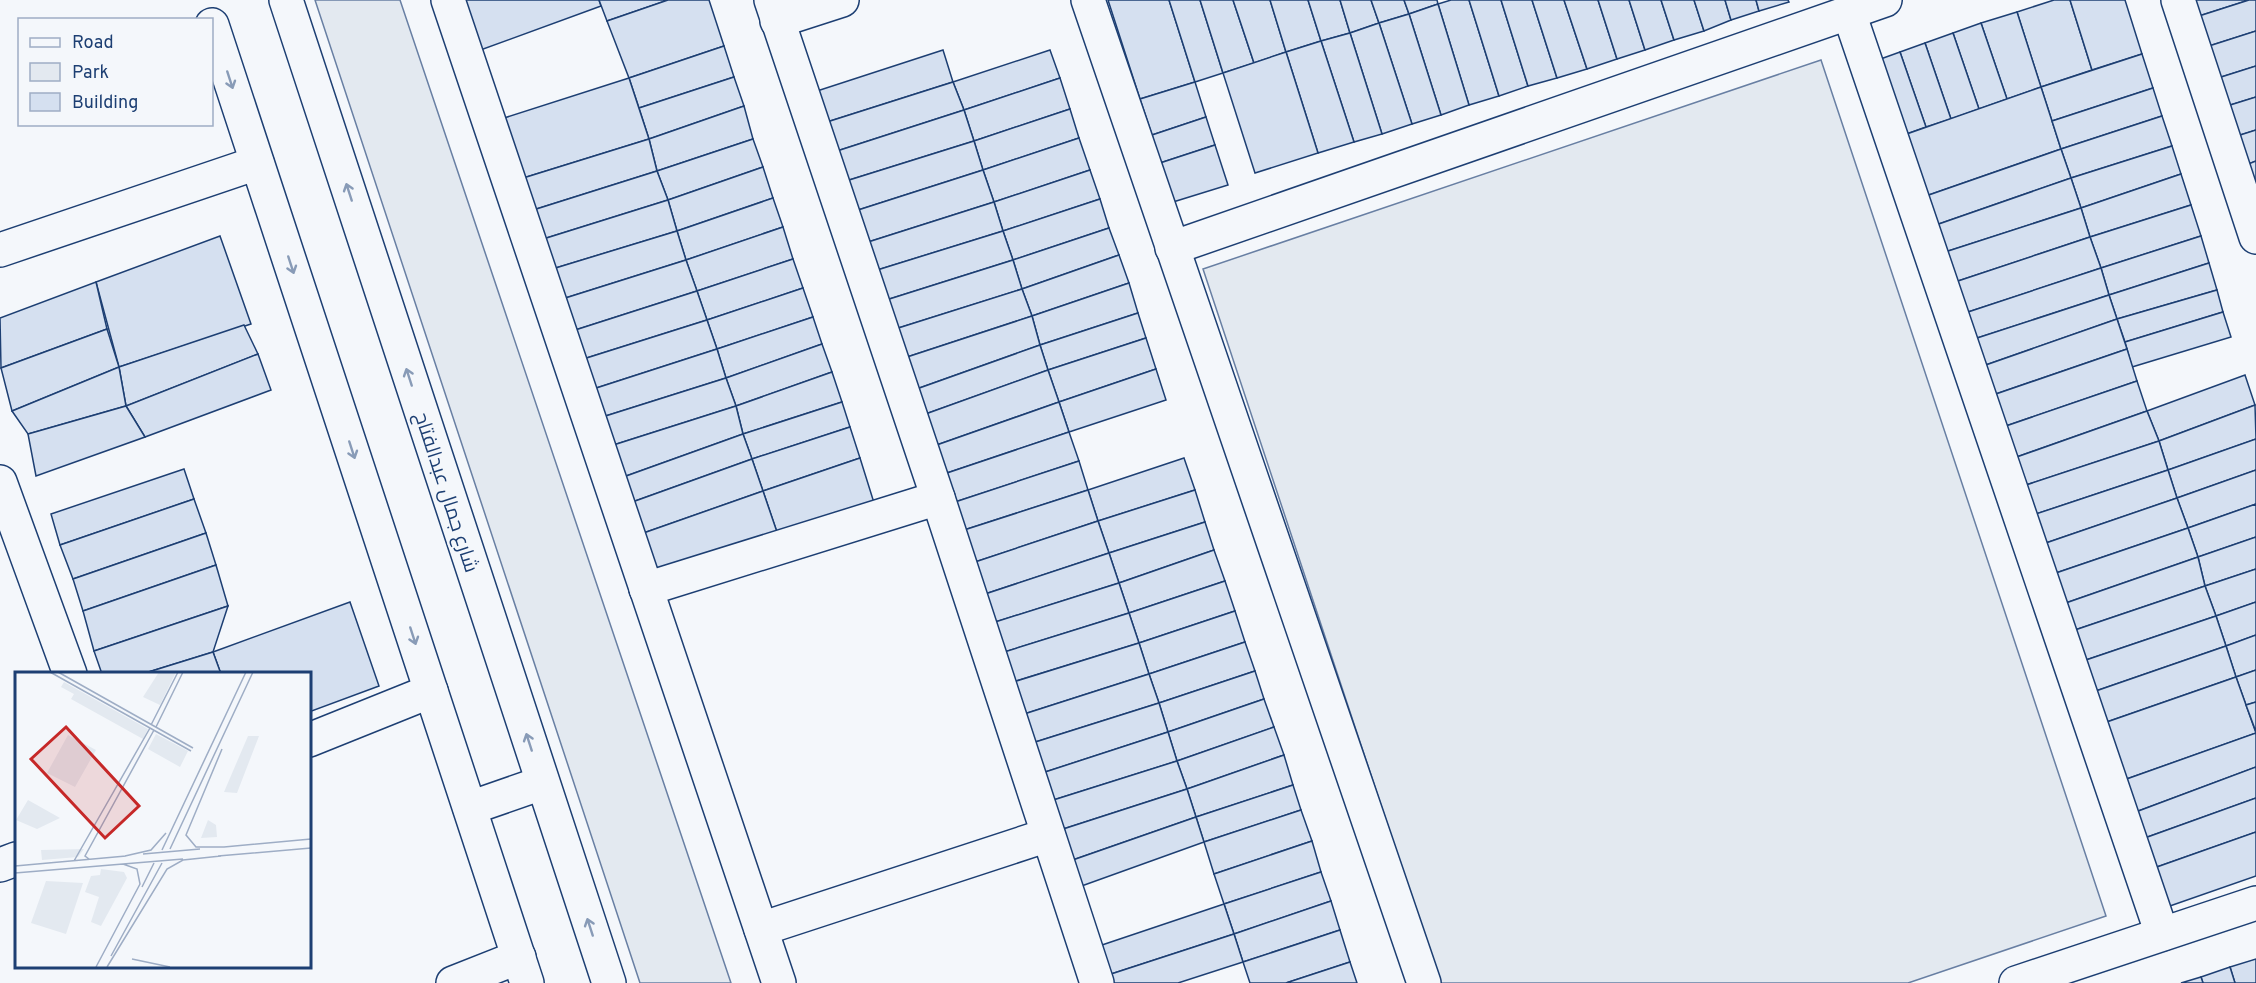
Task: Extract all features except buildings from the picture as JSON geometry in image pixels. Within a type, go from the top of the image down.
[{"type":"street","points":[[203,0],[209,18]]},
{"type":"street","name":"شارع جمال عبدالفتاح","points":[[286,0],[609,983]]},
{"type":"street","points":[[448,0],[779,983]]},
{"type":"street","points":[[843,0],[774,10],[938,498],[1097,983]]},
{"type":"street","points":[[1088,0],[1424,983]]},
{"type":"street","points":[[1172,248],[1885,0]]},
{"type":"street","points":[[2178,0],[2256,237]]},
{"type":"street","points":[[1849,13],[2162,934]]},
{"type":"street","points":[[213,28],[523,970],[453,983]]},
{"type":"street","points":[[0,250],[257,163]]},
{"type":"street","points":[[0,482],[68,672]]},
{"type":"street","points":[[646,589],[938,498]]},
{"type":"street","points":[[310,740],[431,691]]},
{"type":"street","points":[[470,808],[542,783]]},
{"type":"street","points":[[761,929],[1048,835]]},
{"type":"street","points":[[0,866],[15,859]]},
{"type":"street","points":[[2016,983],[2256,903]]},
{"type":"green space","points":[[315,0],[400,0],[731,983],[640,983]]},
{"type":"green space","points":[[1821,60],[2106,916],[1908,983],[1440,983],[1203,269]]}]
